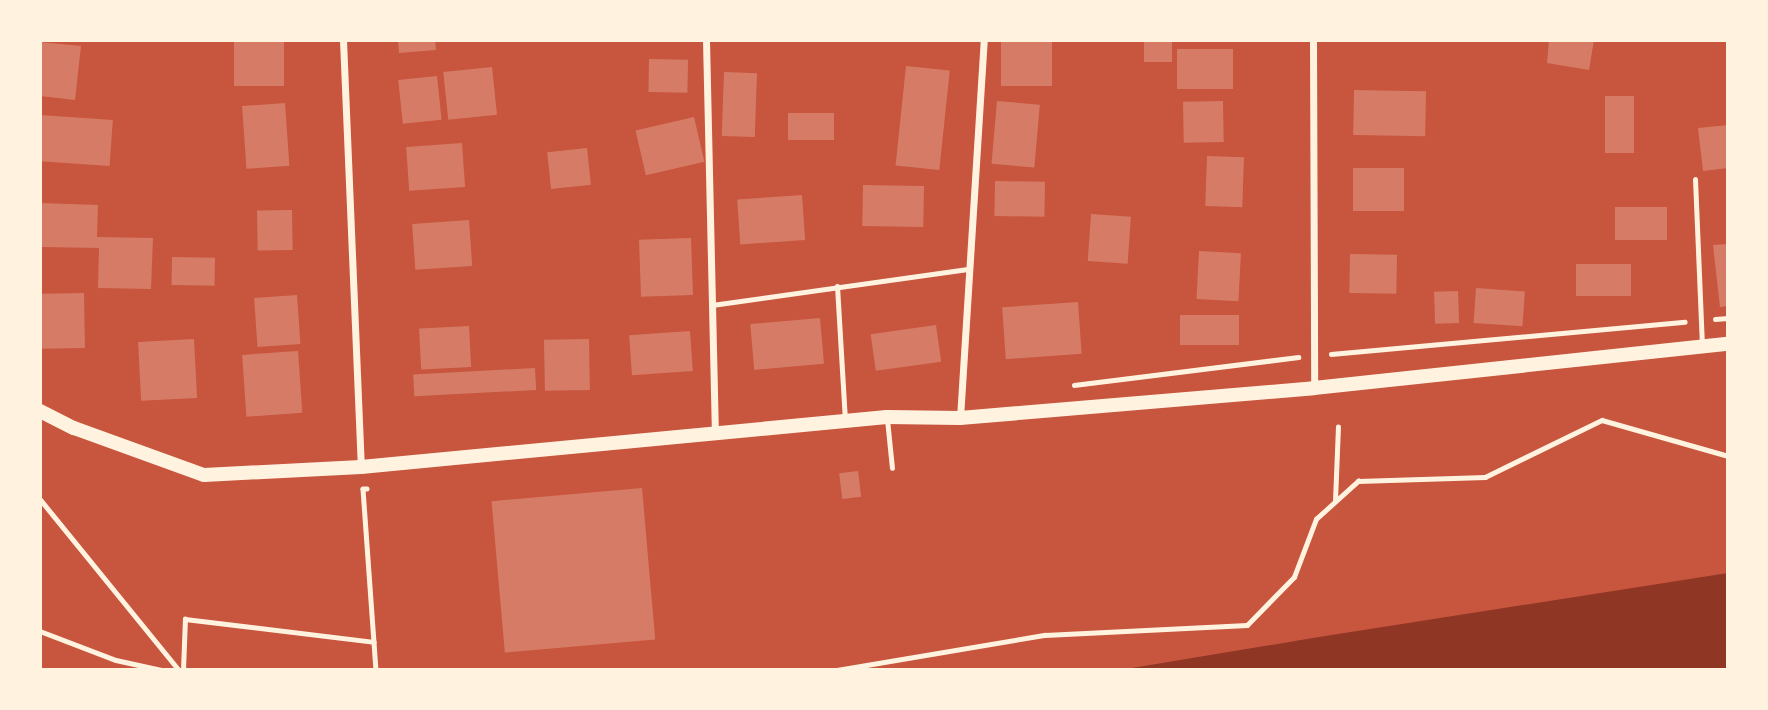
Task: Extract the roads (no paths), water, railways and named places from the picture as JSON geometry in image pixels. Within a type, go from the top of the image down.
[{"type":"main road","points":[[40,411],[74,428],[204,475],[361,467],[887,418],[960,418],[1314,388],[1728,344]]},
{"type":"street","points":[[343,40],[361,467]]},
{"type":"street","points":[[706,40],[715,435]]},
{"type":"street","points":[[960,418],[984,40]]},
{"type":"street","points":[[1312,40],[1314,388]]},
{"type":"lane","points":[[1695,179],[1702,346]]},
{"type":"lane","points":[[712,305],[969,269]]},
{"type":"lane","points":[[837,286],[845,422]]},
{"type":"lane","points":[[887,418],[892,468]]}]
